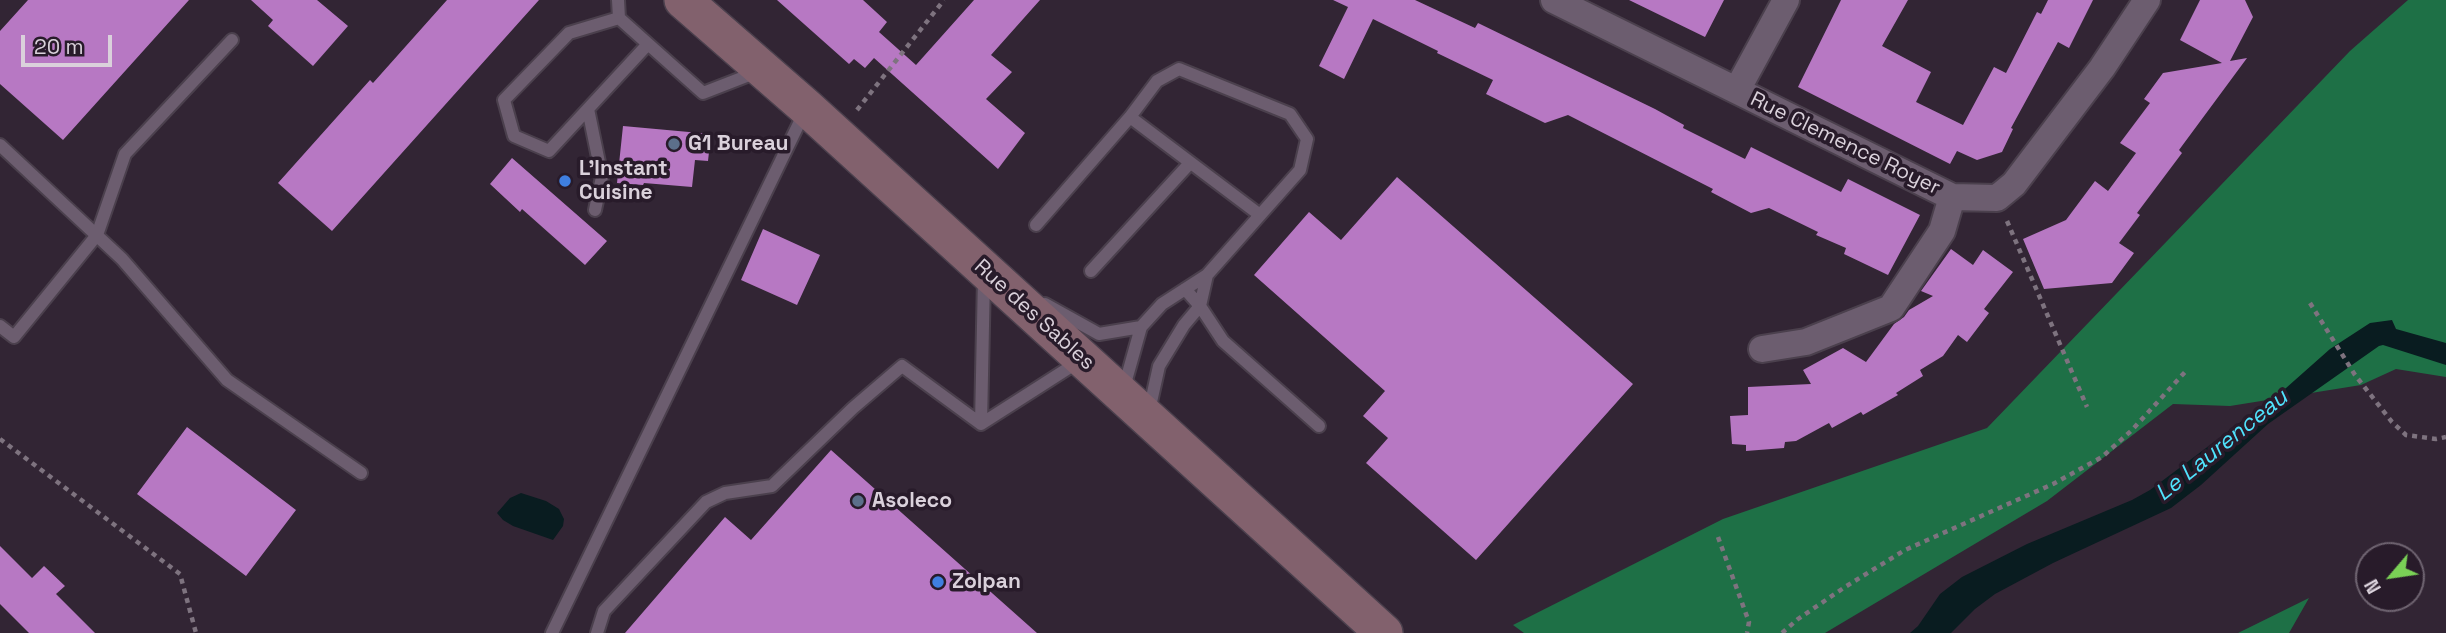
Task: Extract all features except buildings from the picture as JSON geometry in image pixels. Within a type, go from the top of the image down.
[{"type":"main road","name":"Rue des Sables","points":[[683,0],[837,135],[1384,633]]},
{"type":"street","name":"Rue Clemence Royer","points":[[1554,0],[1952,197],[1997,198]]},
{"type":"street","points":[[1737,90],[1786,0]]},
{"type":"street","points":[[1997,198],[2022,174],[2102,68],[2147,0]]},
{"type":"street","points":[[1762,349],[1806,341],[1891,308],[1942,231],[1952,197]]},
{"type":"lane","points":[[618,0],[620,18],[703,93],[763,69]]},
{"type":"lane","points":[[620,18],[569,33],[504,100],[514,136],[549,150],[648,44]]},
{"type":"lane","points":[[0,326],[15,337],[97,235],[125,154],[232,40]]},
{"type":"lane","points":[[1036,225],[1130,117],[1157,80],[1178,69],[1290,114],[1307,139],[1300,170],[1207,275],[1162,304],[1141,327],[1135,406]]},
{"type":"lane","points":[[552,633],[807,108]]},
{"type":"lane","points":[[587,109],[602,177],[595,210]]},
{"type":"lane","points":[[1130,117],[1260,215]]},
{"type":"lane","points":[[0,145],[122,259],[227,380],[360,473]]},
{"type":"lane","points":[[1091,271],[1189,163]]},
{"type":"lane","points":[[981,424],[984,270],[1099,334],[1141,327]]},
{"type":"lane","points":[[1135,406],[1184,325],[1199,306],[1207,275]]},
{"type":"lane","points":[[1185,289],[1223,341],[1319,426]]},
{"type":"lane","points":[[981,424],[1082,359]]},
{"type":"lane","points":[[597,633],[604,611],[706,502],[725,493],[772,486],[853,408],[902,366],[981,424]]},
{"type":"path","points":[[837,135],[944,0]]},
{"type":"path","points":[[1997,198],[2087,407]]},
{"type":"path","points":[[2311,303],[2355,375],[2392,422],[2406,435],[2446,438]]},
{"type":"path","points":[[1782,633],[1845,587],[1905,550],[2053,484],[2102,457],[2132,430],[2185,372]]},
{"type":"path","points":[[0,439],[180,574],[196,633]]},
{"type":"path","points":[[1718,537],[1749,622],[1747,633]]},
{"type":"green space","points":[[2408,0],[2446,0],[2446,377],[2396,369],[2361,385],[2230,406],[2173,404],[2047,501],[1825,633],[1524,633],[1513,625],[1723,519],[1987,428],[2350,51]]},
{"type":"green space","points":[[2309,598],[2289,633],[2238,633]]},
{"type":"water","name":"Le Laurenceau","points":[[2392,320],[2396,329],[2446,343],[2446,365],[2379,346],[2268,424],[2201,485],[2171,508],[2053,563],[1995,594],[1951,633],[1910,633],[1940,594],[1962,577],[2027,544],[2150,490],[2286,388],[2330,349],[2370,323]]},
{"type":"water","points":[[521,493],[546,501],[559,509],[564,519],[563,526],[553,540],[513,526],[497,513],[510,498]]},
{"type":"place","name":"G1 Bureau","points":[[674,144]]},
{"type":"place","name":"L'Instant Cuisine","points":[[565,181]]},
{"type":"place","name":"Asoleco","points":[[858,501]]},
{"type":"place","name":"Zolpan","points":[[938,582]]}]
